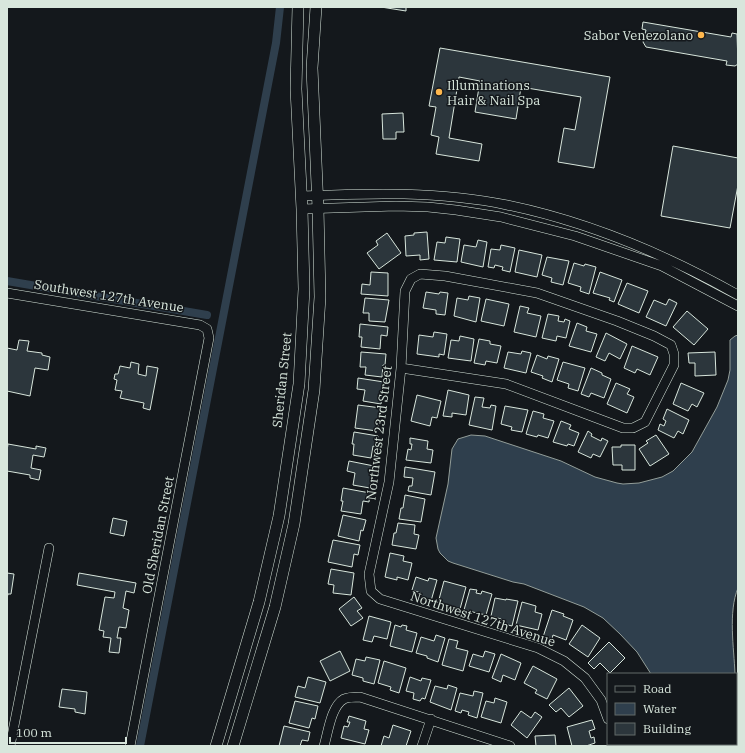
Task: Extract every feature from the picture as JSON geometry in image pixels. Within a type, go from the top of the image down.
[{"type":"main road","name":"Sheridan Street","points":[[216,746],[259,602],[279,516],[299,384],[304,290],[302,209],[296,89],[298,7]]},
{"type":"main road","points":[[233,746],[275,607],[294,524],[314,383],[320,296],[318,196],[312,68],[316,7]]},
{"type":"street","points":[[301,196],[429,195],[506,205],[578,224],[620,238],[664,256],[738,295]]},
{"type":"street","points":[[302,209],[396,206],[428,207],[501,217],[575,236],[662,266],[738,306]]},
{"type":"street","name":"Northwest 23rd Street","points":[[371,590],[369,574],[389,482],[401,368],[405,291],[412,279],[420,274],[445,276],[537,293],[618,321],[654,336],[670,345],[674,354],[674,365],[644,422],[633,428],[623,428],[506,384],[401,368]]},
{"type":"street","name":"Southwest 127th Avenue","points":[[7,293],[200,325],[206,329]]},
{"type":"street","name":"Old Sheridan Street","points":[[130,746],[209,338],[206,329]]},
{"type":"street","points":[[10,746],[49,548]]},
{"type":"street","name":"Northwest 127th Avenue","points":[[371,590],[380,599],[538,648],[564,661],[585,678],[601,700],[607,715]]},
{"type":"street","points":[[324,746],[334,710],[339,703],[345,698],[360,697],[510,746]]},
{"type":"street","points":[[422,746],[430,719]]},
{"type":"water","points":[[738,335],[738,588],[732,619],[735,673],[650,673],[637,652],[620,634],[603,618],[584,607],[524,584],[513,582],[453,563],[448,561],[440,553],[436,538],[448,484],[452,449],[458,439],[471,435],[485,436],[561,461],[595,477],[617,483],[639,483],[662,477],[673,471],[692,452],[717,407],[728,380],[730,370],[730,340]]},
{"type":"building","points":[[381,7],[406,7],[406,11]]},
{"type":"building","points":[[643,22],[731,37],[732,33],[737,34],[738,64],[735,66],[726,65],[727,61],[646,47],[643,42],[646,30],[642,29]]},
{"type":"building","points":[[440,48],[610,77],[594,168],[558,162],[564,128],[575,130],[581,97],[521,87],[516,119],[475,112],[480,81],[459,77],[449,138],[482,144],[479,161],[436,154],[439,137],[431,135],[436,107],[429,106]]},
{"type":"building","points":[[403,113],[404,132],[396,132],[396,139],[383,139],[382,114]]},
{"type":"building","points":[[673,146],[738,158],[738,185],[730,228],[661,216]]},
{"type":"building","points":[[427,232],[429,259],[420,260],[420,255],[406,256],[405,236],[414,235],[414,233]]},
{"type":"building","points":[[387,233],[401,253],[379,269],[367,253],[378,245],[376,241]]},
{"type":"building","points":[[446,237],[460,239],[457,262],[434,260],[437,242],[445,243]]},
{"type":"building","points":[[478,240],[487,242],[483,267],[461,262],[464,245],[476,247]]},
{"type":"building","points":[[501,245],[515,248],[510,272],[502,270],[503,267],[495,265],[494,268],[488,267],[491,249],[500,250]]},
{"type":"building","points":[[519,250],[542,255],[537,277],[515,272]]},
{"type":"building","points":[[547,257],[569,261],[563,285],[551,282],[552,278],[542,275]]},
{"type":"building","points":[[574,263],[596,267],[589,294],[580,291],[581,287],[568,283]]},
{"type":"building","points":[[371,272],[388,273],[388,296],[361,294],[362,284],[370,285]]},
{"type":"building","points":[[600,272],[622,280],[614,302],[609,300],[610,298],[593,293]]},
{"type":"building","points":[[627,283],[648,291],[639,313],[618,304]]},
{"type":"building","points":[[426,292],[439,294],[440,292],[448,293],[445,315],[436,314],[436,310],[423,308]]},
{"type":"building","points":[[469,296],[480,298],[476,322],[454,316],[457,298],[468,300]]},
{"type":"building","points":[[365,298],[389,300],[385,322],[369,321],[369,313],[363,313]]},
{"type":"building","points":[[486,299],[509,304],[504,326],[481,321]]},
{"type":"building","points":[[669,299],[677,303],[666,326],[646,317],[654,300],[666,305]]},
{"type":"building","points":[[520,306],[529,308],[527,313],[541,316],[536,337],[514,332]]},
{"type":"building","points":[[687,311],[708,329],[694,345],[673,327]]},
{"type":"building","points":[[548,314],[559,316],[558,321],[564,322],[565,319],[570,321],[566,338],[557,336],[556,341],[542,338]]},
{"type":"building","points":[[577,323],[587,327],[586,331],[597,334],[591,352],[569,346]]},
{"type":"building","points":[[360,324],[388,327],[387,336],[381,335],[380,349],[361,347],[362,337],[359,337]]},
{"type":"building","points":[[434,332],[447,334],[444,355],[439,354],[439,357],[417,354],[419,335],[433,337]]},
{"type":"building","points":[[606,333],[627,344],[620,359],[609,353],[605,361],[596,357]]},
{"type":"building","points":[[460,336],[474,339],[471,361],[448,358],[451,340],[459,341]]},
{"type":"building","points":[[479,339],[490,341],[490,344],[501,346],[497,363],[486,361],[485,365],[474,363]]},
{"type":"building","points":[[19,340],[29,341],[27,351],[42,353],[42,355],[50,357],[48,370],[35,368],[30,396],[7,391],[7,348],[17,350]]},
{"type":"building","points":[[632,346],[658,357],[650,375],[637,369],[635,373],[624,368]]},
{"type":"building","points":[[522,351],[531,353],[526,373],[504,368],[508,352],[521,354]]},
{"type":"building","points":[[361,352],[386,354],[382,377],[365,375],[366,367],[360,367]]},
{"type":"building","points":[[715,352],[716,375],[695,376],[695,363],[689,363],[688,353]]},
{"type":"building","points":[[537,355],[547,359],[548,356],[559,359],[552,382],[542,378],[543,376],[531,372]]},
{"type":"building","points":[[131,362],[139,364],[138,374],[146,376],[147,366],[158,368],[150,410],[143,408],[144,403],[120,398],[122,391],[115,390],[117,380],[114,379],[115,374],[118,374],[120,366],[130,368]]},
{"type":"building","points":[[563,362],[585,368],[578,391],[568,388],[569,384],[557,380]]},
{"type":"building","points":[[591,368],[611,379],[604,398],[591,393],[589,397],[581,394]]},
{"type":"building","points":[[358,378],[384,382],[381,404],[363,401],[365,390],[357,389]]},
{"type":"building","points":[[616,383],[630,389],[627,394],[634,397],[627,413],[607,404]]},
{"type":"building","points":[[681,383],[704,393],[697,407],[692,404],[688,411],[673,404]]},
{"type":"building","points":[[448,390],[469,395],[466,415],[452,413],[452,417],[443,416]]},
{"type":"building","points":[[417,395],[441,401],[437,418],[432,417],[430,426],[411,421]]},
{"type":"building","points":[[475,397],[484,398],[482,407],[490,408],[491,405],[496,406],[492,430],[469,425]]},
{"type":"building","points":[[358,405],[381,408],[377,431],[355,428]]},
{"type":"building","points":[[505,406],[528,410],[522,432],[511,430],[512,427],[501,424]]},
{"type":"building","points":[[667,409],[689,420],[683,434],[678,431],[674,438],[658,430],[660,424],[664,426],[666,421],[663,419]]},
{"type":"building","points":[[533,411],[544,414],[543,418],[554,421],[548,438],[526,434]]},
{"type":"building","points":[[561,421],[571,425],[569,429],[579,433],[574,446],[568,444],[567,446],[553,442]]},
{"type":"building","points":[[588,431],[592,434],[591,436],[601,441],[602,438],[608,441],[600,457],[593,454],[591,458],[578,452]]},
{"type":"building","points":[[354,432],[378,436],[376,447],[373,446],[371,458],[353,455],[354,444],[352,444]]},
{"type":"building","points":[[656,435],[669,454],[650,466],[639,449],[648,443],[646,441]]},
{"type":"building","points":[[410,438],[428,441],[427,449],[433,450],[431,463],[406,460],[408,449],[411,450],[412,444],[410,444]]},
{"type":"building","points":[[8,444],[36,449],[36,446],[46,448],[44,457],[33,455],[31,468],[41,470],[39,480],[30,478],[30,475],[7,471]]},
{"type":"building","points":[[621,445],[635,445],[635,470],[622,470],[622,465],[613,465],[612,447],[621,447]]},
{"type":"building","points":[[349,461],[374,466],[370,488],[353,485],[355,473],[347,471]]},
{"type":"building","points":[[405,467],[435,472],[431,495],[408,491],[409,486],[412,486],[413,478],[404,477]]},
{"type":"building","points":[[343,488],[370,493],[369,502],[363,501],[361,514],[341,511]]},
{"type":"building","points":[[405,495],[425,499],[421,522],[399,519],[401,508],[403,508]]},
{"type":"building","points":[[343,515],[366,520],[363,531],[361,530],[359,541],[338,536]]},
{"type":"building","points":[[113,518],[127,521],[124,536],[110,533]]},
{"type":"building","points":[[398,523],[415,525],[414,534],[419,535],[416,549],[392,545],[394,533],[396,533]]},
{"type":"building","points":[[333,540],[360,545],[358,555],[354,554],[352,567],[328,562]]},
{"type":"building","points":[[390,553],[404,556],[403,561],[412,563],[408,580],[397,577],[397,580],[385,577]]},
{"type":"building","points":[[331,569],[354,573],[351,595],[333,593],[334,585],[328,584]]},
{"type":"building","points":[[7,573],[14,574],[11,594],[8,594],[7,598]]},
{"type":"building","points":[[79,573],[136,583],[134,593],[126,591],[123,608],[129,610],[126,628],[119,627],[117,638],[121,638],[119,653],[109,652],[111,638],[103,637],[104,631],[99,630],[105,597],[114,598],[115,592],[77,585]]},
{"type":"building","points":[[416,577],[428,581],[429,578],[437,580],[431,601],[419,598],[421,593],[412,590]]},
{"type":"building","points":[[444,581],[466,587],[460,609],[438,603]]},
{"type":"building","points":[[470,589],[477,590],[476,593],[481,594],[482,591],[492,594],[486,615],[464,610]]},
{"type":"building","points":[[354,597],[362,608],[357,611],[363,618],[351,626],[339,609]]},
{"type":"building","points":[[495,598],[518,601],[512,626],[500,623],[501,619],[491,616]]},
{"type":"building","points":[[522,602],[536,606],[535,612],[542,614],[538,630],[516,625]]},
{"type":"building","points":[[552,610],[564,614],[563,616],[573,620],[566,640],[553,635],[552,639],[543,637]]},
{"type":"building","points":[[369,616],[391,622],[387,639],[374,636],[372,642],[363,640]]},
{"type":"building","points":[[395,625],[401,627],[402,625],[407,626],[406,630],[417,633],[412,652],[390,646]]},
{"type":"building","points":[[582,625],[600,638],[588,657],[569,644]]},
{"type":"building","points":[[436,635],[445,638],[438,662],[427,658],[427,656],[416,653],[421,637],[434,641]]},
{"type":"building","points":[[449,639],[458,641],[456,648],[468,651],[463,671],[442,665]]},
{"type":"building","points":[[609,642],[625,658],[610,673],[600,663],[594,669],[588,663]]},
{"type":"building","points":[[340,651],[350,671],[330,681],[320,661]]},
{"type":"building","points":[[485,651],[495,654],[489,672],[469,666],[473,654],[483,657]]},
{"type":"building","points":[[501,654],[521,663],[515,680],[503,675],[501,682],[492,678]]},
{"type":"building","points":[[366,657],[380,660],[374,684],[363,681],[363,678],[352,675],[356,659],[365,661]]},
{"type":"building","points":[[384,661],[406,668],[399,693],[390,690],[391,687],[378,683]]},
{"type":"building","points":[[533,666],[557,679],[547,699],[535,693],[537,690],[524,683]]},
{"type":"building","points":[[308,677],[326,682],[320,703],[295,697],[298,686],[305,688]]},
{"type":"building","points":[[410,677],[421,681],[422,678],[431,680],[425,699],[422,698],[420,701],[413,699],[414,693],[406,691]]},
{"type":"building","points":[[448,685],[457,688],[451,710],[430,702],[435,686],[447,689]]},
{"type":"building","points":[[569,688],[583,706],[569,717],[561,708],[556,712],[549,705]]},
{"type":"building","points":[[62,689],[87,692],[85,714],[75,712],[75,709],[59,707]]},
{"type":"building","points":[[474,691],[483,693],[477,718],[468,715],[469,712],[462,710],[461,713],[455,711],[460,693],[473,696]]},
{"type":"building","points":[[495,698],[507,702],[501,723],[481,717],[486,701],[494,703]]},
{"type":"building","points":[[295,701],[318,706],[315,719],[312,718],[309,728],[289,723]]},
{"type":"building","points":[[521,711],[531,718],[535,712],[542,717],[527,738],[511,725]]},
{"type":"building","points":[[349,716],[366,721],[364,729],[369,730],[365,744],[341,738],[344,726],[348,727],[350,722],[347,722]]},
{"type":"building","points":[[592,720],[595,729],[589,731],[591,738],[594,737],[595,743],[586,746],[572,746],[567,727]]},
{"type":"building","points":[[393,725],[411,731],[406,746],[381,746],[384,736],[389,738]]},
{"type":"building","points":[[284,726],[310,732],[308,741],[302,740],[300,746],[279,746]]},
{"type":"building","points":[[555,735],[556,746],[536,746],[535,736]]},
{"type":"building","points":[[658,745],[659,746],[631,746]]},
{"type":"waterway","points":[[140,746],[276,43],[280,7]]},
{"type":"waterway","points":[[7,281],[207,315]]},
{"type":"place","name":"Sabor Venezolano","points":[[701,35]]},
{"type":"place","name":"Illuminations Hair & Nail Spa","points":[[439,92]]}]
